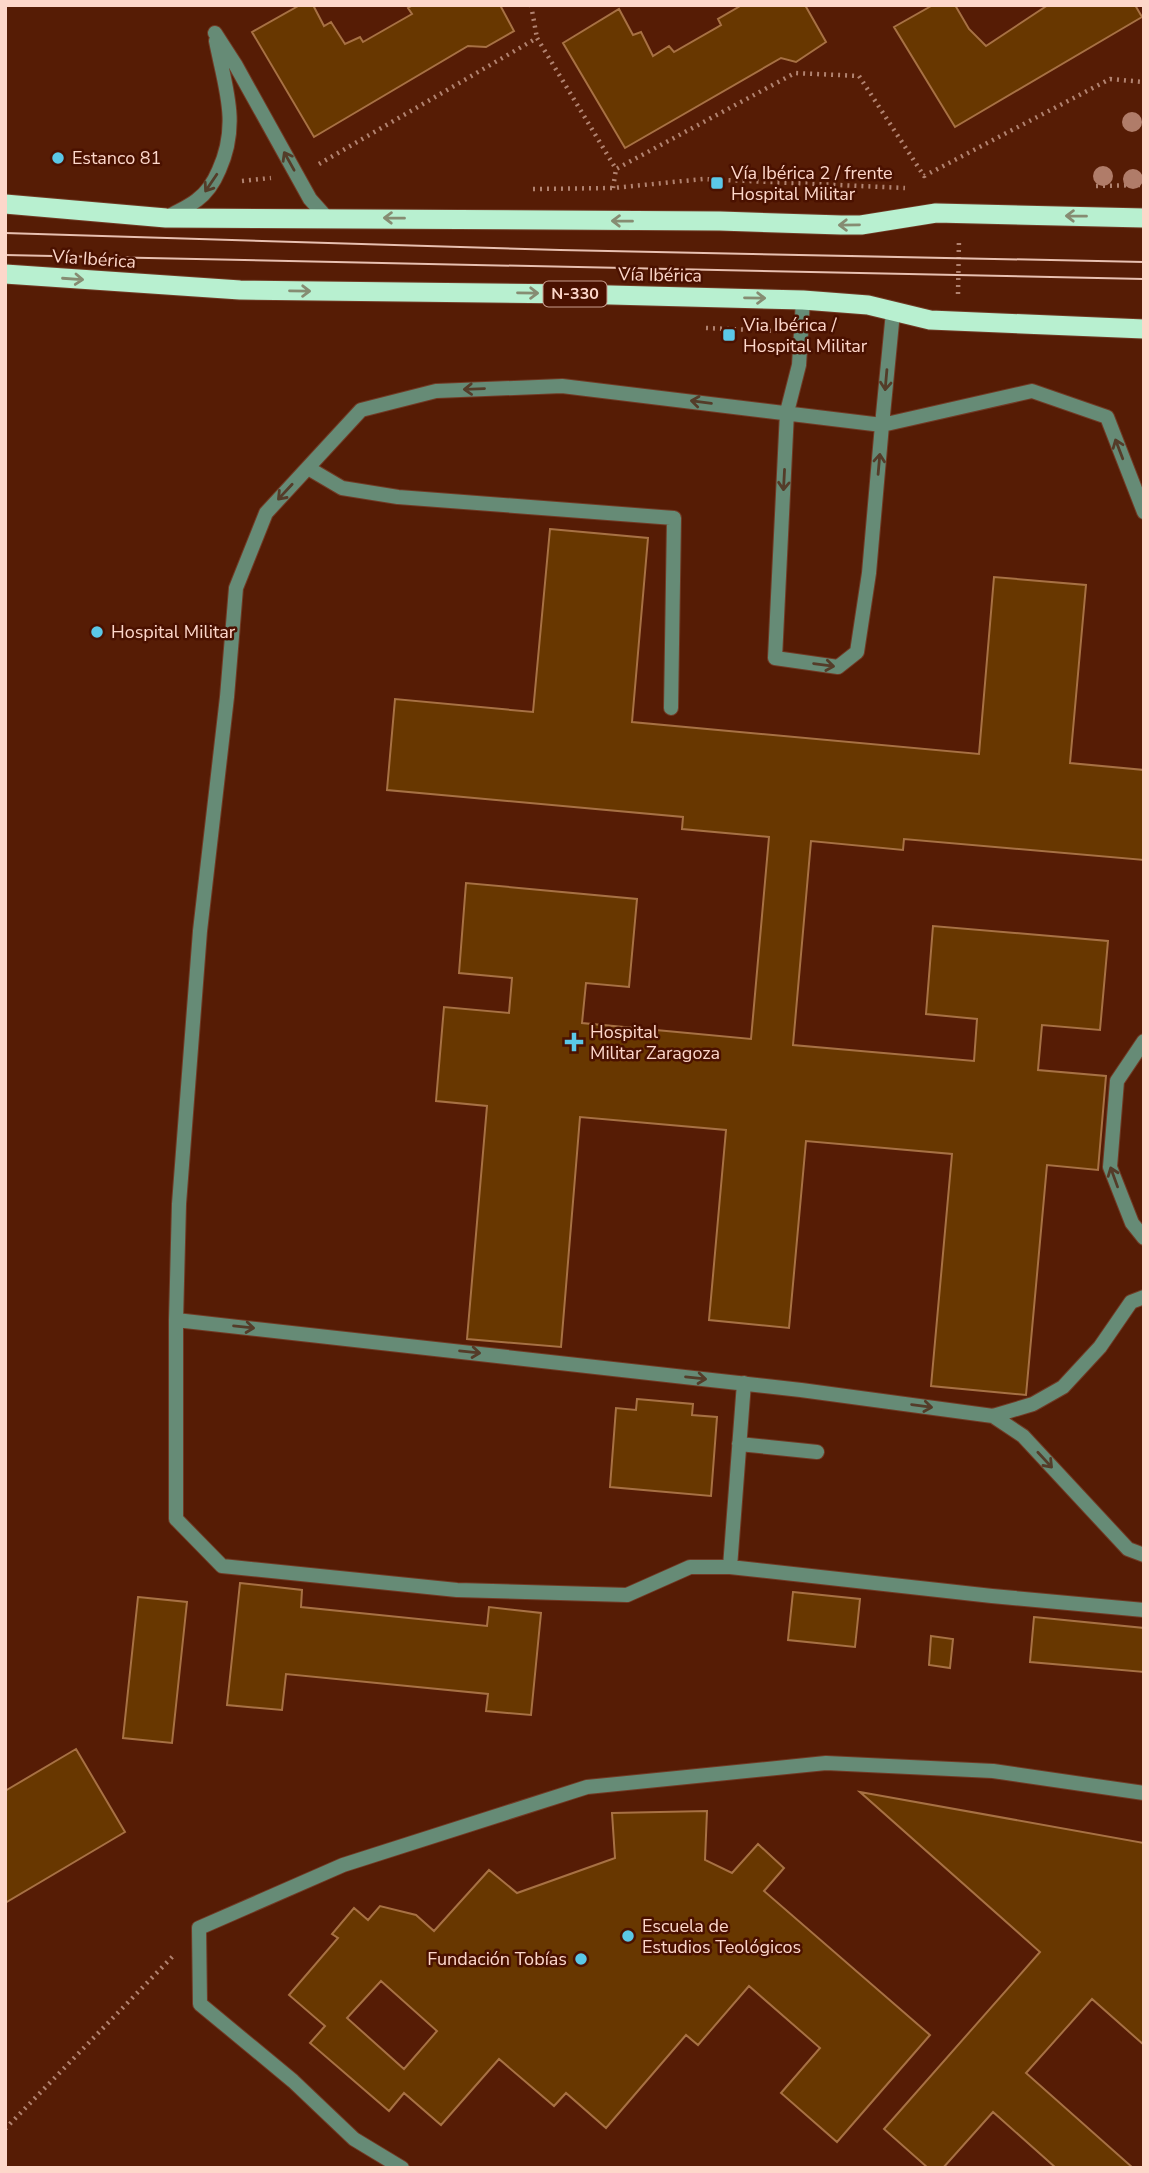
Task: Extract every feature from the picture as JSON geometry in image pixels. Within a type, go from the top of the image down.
[{"type":"highway","points":[[5,204],[166,218],[841,225],[861,225],[917,215],[959,214],[1144,218]]},
{"type":"highway","name":"Vía Ibérica","points":[[5,274],[240,290],[803,300],[868,305],[930,320],[1144,329]]},
{"type":"lane","points":[[166,218],[198,200],[213,184],[228,145],[232,119],[229,93],[215,33],[310,199],[327,218]]},
{"type":"lane","points":[[803,300],[799,365],[787,412],[775,658],[838,667],[858,652],[869,573],[893,312]]},
{"type":"lane","points":[[1144,512],[1107,417],[1032,391],[882,425],[562,386],[436,391],[361,410],[266,513],[236,589],[200,932],[179,1204],[176,1320],[176,1519],[222,1566],[457,1590],[627,1595],[691,1566],[730,1566],[992,1596],[1144,1610]]},
{"type":"lane","points":[[308,468],[342,488],[398,497],[674,518],[671,709]]},
{"type":"lane","points":[[1144,1041],[1117,1081],[1110,1167],[1132,1223],[1144,1238]]},
{"type":"lane","points":[[176,1320],[744,1383],[993,1416],[1033,1404],[1063,1387],[1100,1347],[1132,1302],[1144,1297]]},
{"type":"lane","points":[[730,1566],[744,1383]]},
{"type":"lane","points":[[993,1416],[1023,1436],[1128,1549],[1144,1555]]},
{"type":"lane","points":[[739,1444],[817,1452]]},
{"type":"lane","points":[[402,2168],[354,2139],[293,2081],[200,2004],[200,1928],[343,1865],[587,1787],[826,1763],[993,1770],[1144,1793]]},
{"type":"path","points":[[531,5],[537,38],[617,169],[613,188]]},
{"type":"path","points":[[322,175],[315,166],[537,38]]},
{"type":"path","points":[[617,169],[795,73],[859,76],[929,182]]},
{"type":"path","points":[[924,176],[1110,79],[1144,82]]},
{"type":"path","points":[[213,184],[297,176]]},
{"type":"path","points":[[533,189],[613,188],[703,179],[907,188]]},
{"type":"path","points":[[1088,186],[1144,185]]},
{"type":"path","points":[[958,321],[959,214]]},
{"type":"path","points":[[5,2129],[200,1928]]},
{"type":"building","points":[[300,5],[313,5],[324,26],[331,22],[345,44],[360,37],[363,42],[412,14],[408,8],[413,5],[500,5],[514,31],[486,47],[468,46],[314,137],[252,32]]},
{"type":"building","points":[[742,5],[805,5],[826,42],[796,62],[781,58],[625,148],[563,43],[619,9],[633,35],[641,32],[653,56],[669,46],[674,52],[721,25],[718,19]]},
{"type":"building","points":[[933,5],[955,5],[969,29],[986,46],[1048,5],[1135,5],[1142,17],[955,127],[894,27]]},
{"type":"building","points":[[550,529],[648,538],[632,722],[979,754],[994,577],[1086,585],[1070,763],[1144,770],[1144,860],[904,839],[903,850],[811,841],[793,1045],[974,1061],[977,1019],[926,1014],[933,926],[1108,941],[1100,1030],[1042,1025],[1038,1070],[1106,1076],[1098,1170],[1047,1165],[1026,1395],[931,1386],[952,1154],[806,1141],[789,1328],[709,1320],[726,1130],[580,1117],[561,1347],[467,1339],[487,1106],[436,1101],[444,1007],[509,1013],[512,978],[459,973],[466,883],[637,899],[629,987],[586,983],[582,1023],[751,1039],[769,837],[682,829],[683,817],[387,790],[395,699],[533,712]]},
{"type":"building","points":[[637,1399],[693,1404],[692,1415],[717,1417],[711,1496],[610,1487],[616,1408],[636,1410]]},
{"type":"building","points":[[240,1583],[302,1590],[301,1607],[487,1626],[489,1607],[541,1613],[531,1715],[486,1711],[488,1694],[286,1674],[282,1710],[227,1705]]},
{"type":"building","points":[[793,1592],[860,1599],[855,1647],[788,1640]]},
{"type":"building","points":[[138,1597],[187,1602],[172,1743],[123,1738]]},
{"type":"building","points":[[1034,1617],[1144,1628],[1144,1672],[1030,1662]]},
{"type":"building","points":[[931,1636],[953,1639],[950,1668],[929,1665]]},
{"type":"building","points":[[76,1749],[125,1832],[5,1903],[5,1791]]},
{"type":"building","points":[[860,1792],[1144,1843],[1144,2045],[1092,1999],[1026,2073],[1133,2168],[1056,2168],[993,2112],[943,2168],[928,2168],[884,2129],[1040,1952]]},
{"type":"building","name":"Fundación Tobías","points":[[707,1811],[705,1860],[732,1873],[758,1844],[784,1868],[764,1891],[930,2035],[837,2142],[781,2093],[820,2048],[749,1986],[698,2045],[686,2035],[606,2128],[566,2093],[554,2106],[499,2059],[441,2125],[404,2093],[389,2111],[310,2043],[325,2026],[289,1995],[338,1938],[332,1934],[354,1908],[368,1920],[380,1906],[416,1915],[434,1931],[489,1870],[517,1893],[615,1858],[612,1813]],"holes":[[[381,1981],[437,2031],[404,2069],[347,2018]]]},
{"type":"tram line","points":[[5,233],[560,250],[1144,262]]},
{"type":"tram line","points":[[5,255],[1144,279]]},
{"type":"place","name":"Estanco 81","points":[[58,158]]},
{"type":"place","name":"Vía Ibérica 2 / frente Hospital Militar","points":[[717,183]]},
{"type":"place","name":"Via Ibérica / Hospital Militar","points":[[729,335]]},
{"type":"place","name":"Hospital Militar","points":[[97,632]]},
{"type":"place","name":"Hospital Militar Zaragoza","points":[[574,1042]]},
{"type":"place","name":"Escuela de Estudios Teológicos","points":[[628,1936]]},
{"type":"place","name":"Fundación Tobías","points":[[581,1959]]}]
